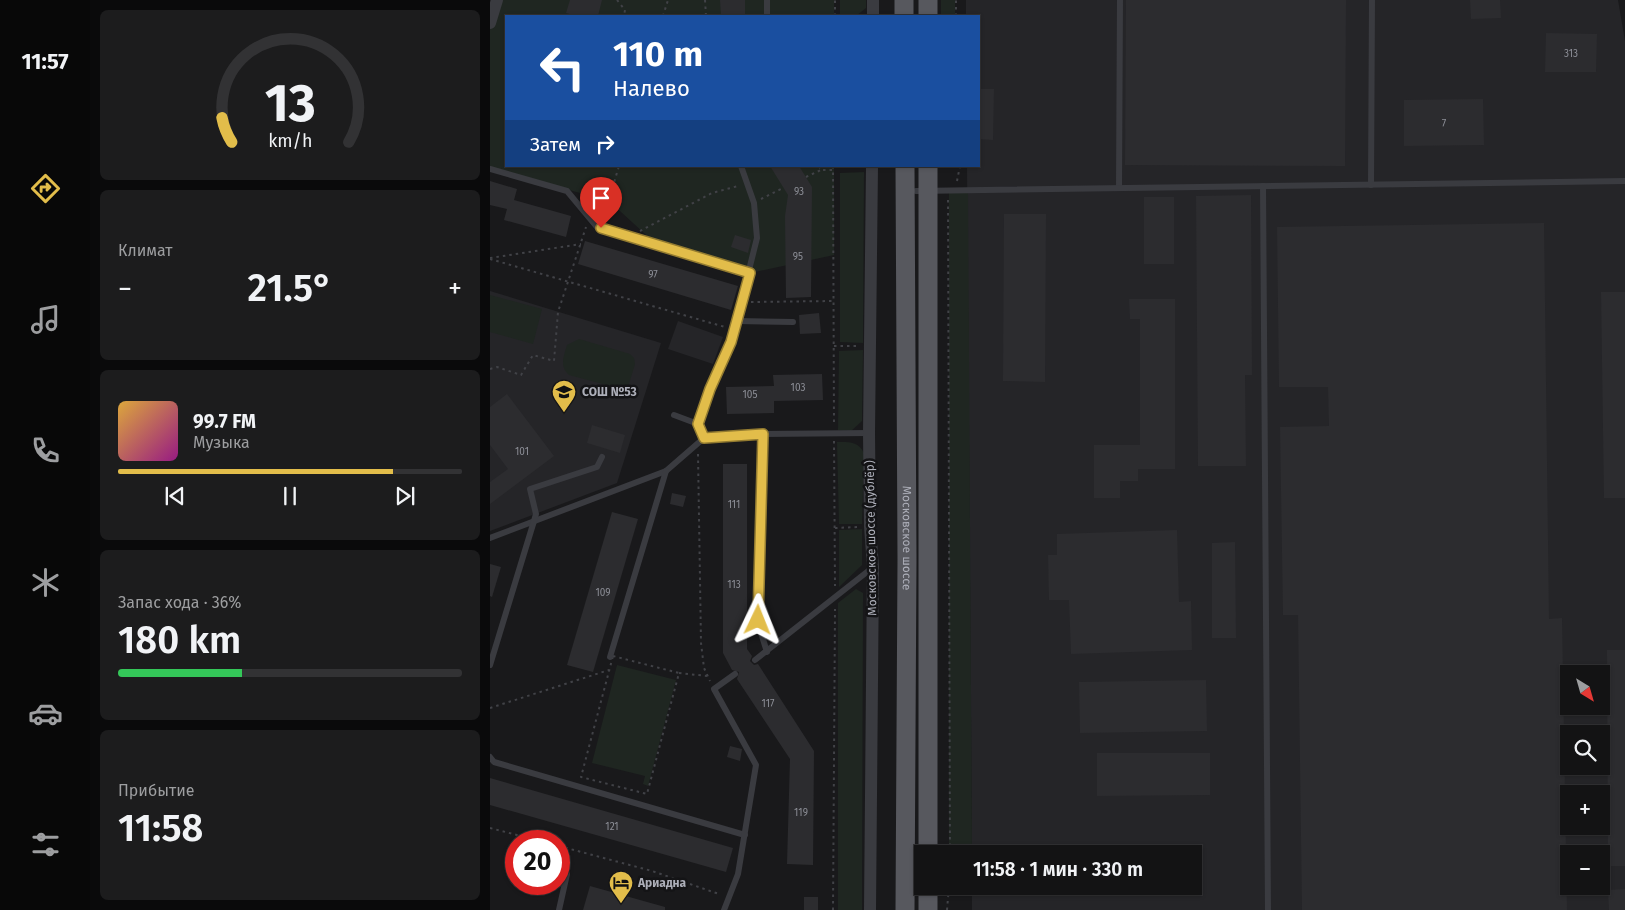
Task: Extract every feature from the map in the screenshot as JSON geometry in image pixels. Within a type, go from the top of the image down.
[{"type":"main road","points":[[904,0],[904,15]]},
{"type":"main road","points":[[916,0],[916,15]]},
{"type":"main road","points":[[928,0],[928,15]]},
{"type":"main road","name":"Московское шоссе","points":[[904,167],[907,559],[905,910]]},
{"type":"main road","name":"Московское шоссе","points":[[916,167],[922,191],[928,845]]},
{"type":"main road","name":"Московское шоссе","points":[[916,910],[922,191],[928,167]]},
{"type":"main road","points":[[928,895],[928,910]]},
{"type":"street","points":[[490,23],[497,0]]},
{"type":"street","points":[[872,15],[873,0]]},
{"type":"street","points":[[904,0],[909,15]]},
{"type":"street","name":"Московское шоссе (дублёр)","points":[[870,910],[874,567],[870,526],[872,167]]},
{"type":"lane","points":[[767,0],[767,15]]},
{"type":"lane","points":[[1119,188],[1120,0]]},
{"type":"lane","points":[[1372,0],[1372,185]]},
{"type":"lane","points":[[704,438],[698,424],[734,330],[750,273],[757,238],[754,203],[741,167]]},
{"type":"lane","points":[[490,169],[567,191],[597,227],[750,273]]},
{"type":"lane","points":[[922,191],[1625,181]]},
{"type":"lane","points":[[1263,186],[1268,910]]},
{"type":"lane","points":[[737,320],[793,322]]},
{"type":"lane","points":[[674,415],[698,424]]},
{"type":"lane","points":[[490,538],[666,471],[704,438],[763,434],[870,433]]},
{"type":"lane","points":[[763,434],[758,620],[767,652]]},
{"type":"lane","points":[[490,665],[536,514],[530,489],[597,467],[602,457]]},
{"type":"lane","points":[[610,657],[666,471]]},
{"type":"lane","points":[[755,660],[874,567]]},
{"type":"lane","points":[[724,910],[738,874],[756,765],[714,690],[735,674]]},
{"type":"lane","points":[[490,757],[494,762],[745,834]]},
{"type":"lane","points":[[558,910],[562,895]]},
{"type":"path","points":[[617,0],[625,10],[624,15]]},
{"type":"path","points":[[663,15],[668,0]]},
{"type":"path","points":[[705,0],[706,15]]},
{"type":"path","points":[[835,0],[835,15]]},
{"type":"path","points":[[956,0],[956,15]]},
{"type":"path","points":[[601,228],[619,167]]},
{"type":"path","points":[[950,845],[948,190],[957,181],[960,167]]},
{"type":"path","points":[[806,177],[821,170],[833,170],[835,599],[832,910]]},
{"type":"path","points":[[628,237],[712,193],[747,184]]},
{"type":"path","points":[[754,203],[783,188]]},
{"type":"path","points":[[490,369],[497,367],[521,375],[533,355],[554,361],[558,312],[589,218]]},
{"type":"path","points":[[490,258],[581,244]]},
{"type":"path","points":[[490,258],[734,330]]},
{"type":"path","points":[[742,302],[834,301]]},
{"type":"path","points":[[698,443],[701,643],[704,668],[714,690]]},
{"type":"path","points":[[835,528],[870,526]]},
{"type":"path","points":[[679,673],[647,794],[582,777],[613,656],[679,673],[708,676]]},
{"type":"path","points":[[490,708],[610,670]]},
{"type":"path","points":[[490,828],[505,832]]},
{"type":"path","points":[[570,849],[652,871],[729,897]]},
{"type":"path","points":[[947,910],[948,895]]},
{"type":"shaded area","points":[[496,0],[834,0],[834,15],[505,15],[505,167],[834,167],[834,255],[750,273],[657,245],[609,201],[490,168],[490,23]]},
{"type":"shaded area","points":[[840,0],[866,0],[866,8],[857,15],[840,15]]},
{"type":"shaded area","points":[[941,0],[955,0],[955,15],[941,15]]},
{"type":"shaded area","points":[[966,0],[1618,0],[1625,41],[1625,910],[972,910],[972,895],[1202,895],[1202,845],[972,845],[967,167],[980,167],[980,15],[966,15]]},
{"type":"shaded area","points":[[864,172],[863,343],[840,342],[840,173]]},
{"type":"shaded area","points":[[949,190],[968,190],[972,845],[949,845]]},
{"type":"shaded area","name":"СОШ №53","points":[[490,291],[661,343],[617,483],[490,531]]},
{"type":"shaded area","points":[[490,295],[542,309],[533,344],[490,332]]},
{"type":"shaded area","points":[[678,321],[723,337],[713,364],[668,349]]},
{"type":"shaded area","points":[[579,339],[630,354],[634,358],[635,364],[628,387],[622,389],[569,375],[563,364],[567,345]]},
{"type":"shaded area","points":[[863,350],[862,421],[851,431],[838,430],[839,351]]},
{"type":"shaded area","points":[[837,442],[856,444],[864,453],[862,524],[839,524]]},
{"type":"shaded area","points":[[862,529],[862,565],[839,587],[839,530]]},
{"type":"shaded area","points":[[856,589],[863,593],[862,910],[838,910],[838,603]]},
{"type":"shaded area","points":[[617,665],[676,680],[648,786],[643,784],[645,776],[592,763]]},
{"type":"building","points":[[570,0],[602,0],[598,15],[573,15],[566,13]]},
{"type":"building","points":[[720,0],[745,0],[745,15],[721,15]]},
{"type":"building","points":[[1126,0],[1346,0],[1345,166],[1125,165]]},
{"type":"building","points":[[1470,0],[1500,0],[1501,18],[1471,19]]},
{"type":"building","points":[[1546,33],[1597,34],[1596,72],[1545,72]]},
{"type":"building","points":[[980,89],[994,89],[993,140],[980,139]]},
{"type":"building","points":[[1483,99],[1484,145],[1404,146],[1404,100]]},
{"type":"building","points":[[771,167],[800,167],[812,187],[811,297],[786,298],[785,216],[788,195]]},
{"type":"building","points":[[490,181],[517,189],[514,200],[571,216],[566,237],[504,220],[507,209],[490,205]]},
{"type":"building","points":[[1251,195],[1252,375],[1245,375],[1246,466],[1198,466],[1196,196]]},
{"type":"building","points":[[1144,197],[1174,197],[1174,264],[1144,264]]},
{"type":"building","points":[[1004,214],[1046,214],[1045,382],[1003,381]]},
{"type":"building","points":[[1544,223],[1549,619],[1562,618],[1563,665],[1560,665],[1560,715],[1564,715],[1564,725],[1560,725],[1560,775],[1565,775],[1565,785],[1560,785],[1560,835],[1566,835],[1566,845],[1560,845],[1560,895],[1567,895],[1567,910],[1302,910],[1298,615],[1283,615],[1280,427],[1329,426],[1328,387],[1279,387],[1277,227]]},
{"type":"building","points":[[735,235],[751,240],[748,253],[731,247]]},
{"type":"building","points":[[585,241],[738,286],[731,310],[578,264]]},
{"type":"building","points":[[1601,292],[1625,292],[1625,498],[1604,498]]},
{"type":"building","points":[[1129,299],[1175,299],[1175,469],[1138,469],[1138,481],[1120,481],[1120,498],[1094,498],[1094,445],[1140,445],[1140,319],[1130,319]]},
{"type":"building","points":[[819,313],[821,333],[800,334],[799,315]]},
{"type":"building","points":[[822,374],[823,400],[774,401],[774,413],[727,414],[726,387],[774,386],[773,375]]},
{"type":"building","points":[[507,394],[554,456],[490,504],[490,482],[508,469],[490,445],[490,407]]},
{"type":"building","points":[[592,425],[625,435],[620,453],[587,443]]},
{"type":"building","points":[[723,464],[747,464],[747,649],[752,656],[750,661],[754,665],[758,664],[814,751],[813,865],[787,864],[790,759],[737,679],[739,672],[732,670],[723,653]]},
{"type":"building","points":[[672,493],[686,496],[683,507],[670,504]]},
{"type":"building","points":[[612,512],[638,519],[593,672],[567,665]]},
{"type":"building","points":[[1177,530],[1179,602],[1191,601],[1192,650],[1071,654],[1069,600],[1049,600],[1048,555],[1057,555],[1057,534]]},
{"type":"building","points":[[1235,542],[1236,638],[1212,638],[1212,543]]},
{"type":"building","points":[[490,564],[501,567],[492,597],[490,596]]},
{"type":"building","points":[[1607,650],[1625,650],[1625,866],[1610,866],[1610,845],[1608,845],[1608,835],[1610,835],[1610,785],[1608,785],[1608,775],[1610,775],[1610,725],[1607,725],[1607,715],[1610,715],[1610,665],[1607,665]]},
{"type":"building","points":[[1206,680],[1207,731],[1080,733],[1079,682]]},
{"type":"building","points":[[730,746],[742,749],[740,761],[727,757]]},
{"type":"building","points":[[1097,753],[1210,753],[1210,795],[1097,796]]},
{"type":"building","points":[[490,778],[733,848],[726,872],[490,805]]},
{"type":"building","points":[[590,886],[665,907],[665,910],[583,910]]},
{"type":"building","points":[[1625,889],[1625,910],[1609,910],[1610,890]]},
{"type":"building","points":[[804,897],[818,897],[818,910],[804,910]]},
{"type":"place","name":"СОШ №53","points":[[564,413]]},
{"type":"place","name":"Ариадна","points":[[621,904]]},
{"type":"route","points":[[601,228],[750,273],[731,342],[710,389],[698,424],[704,438],[763,434],[758,620]]}]
